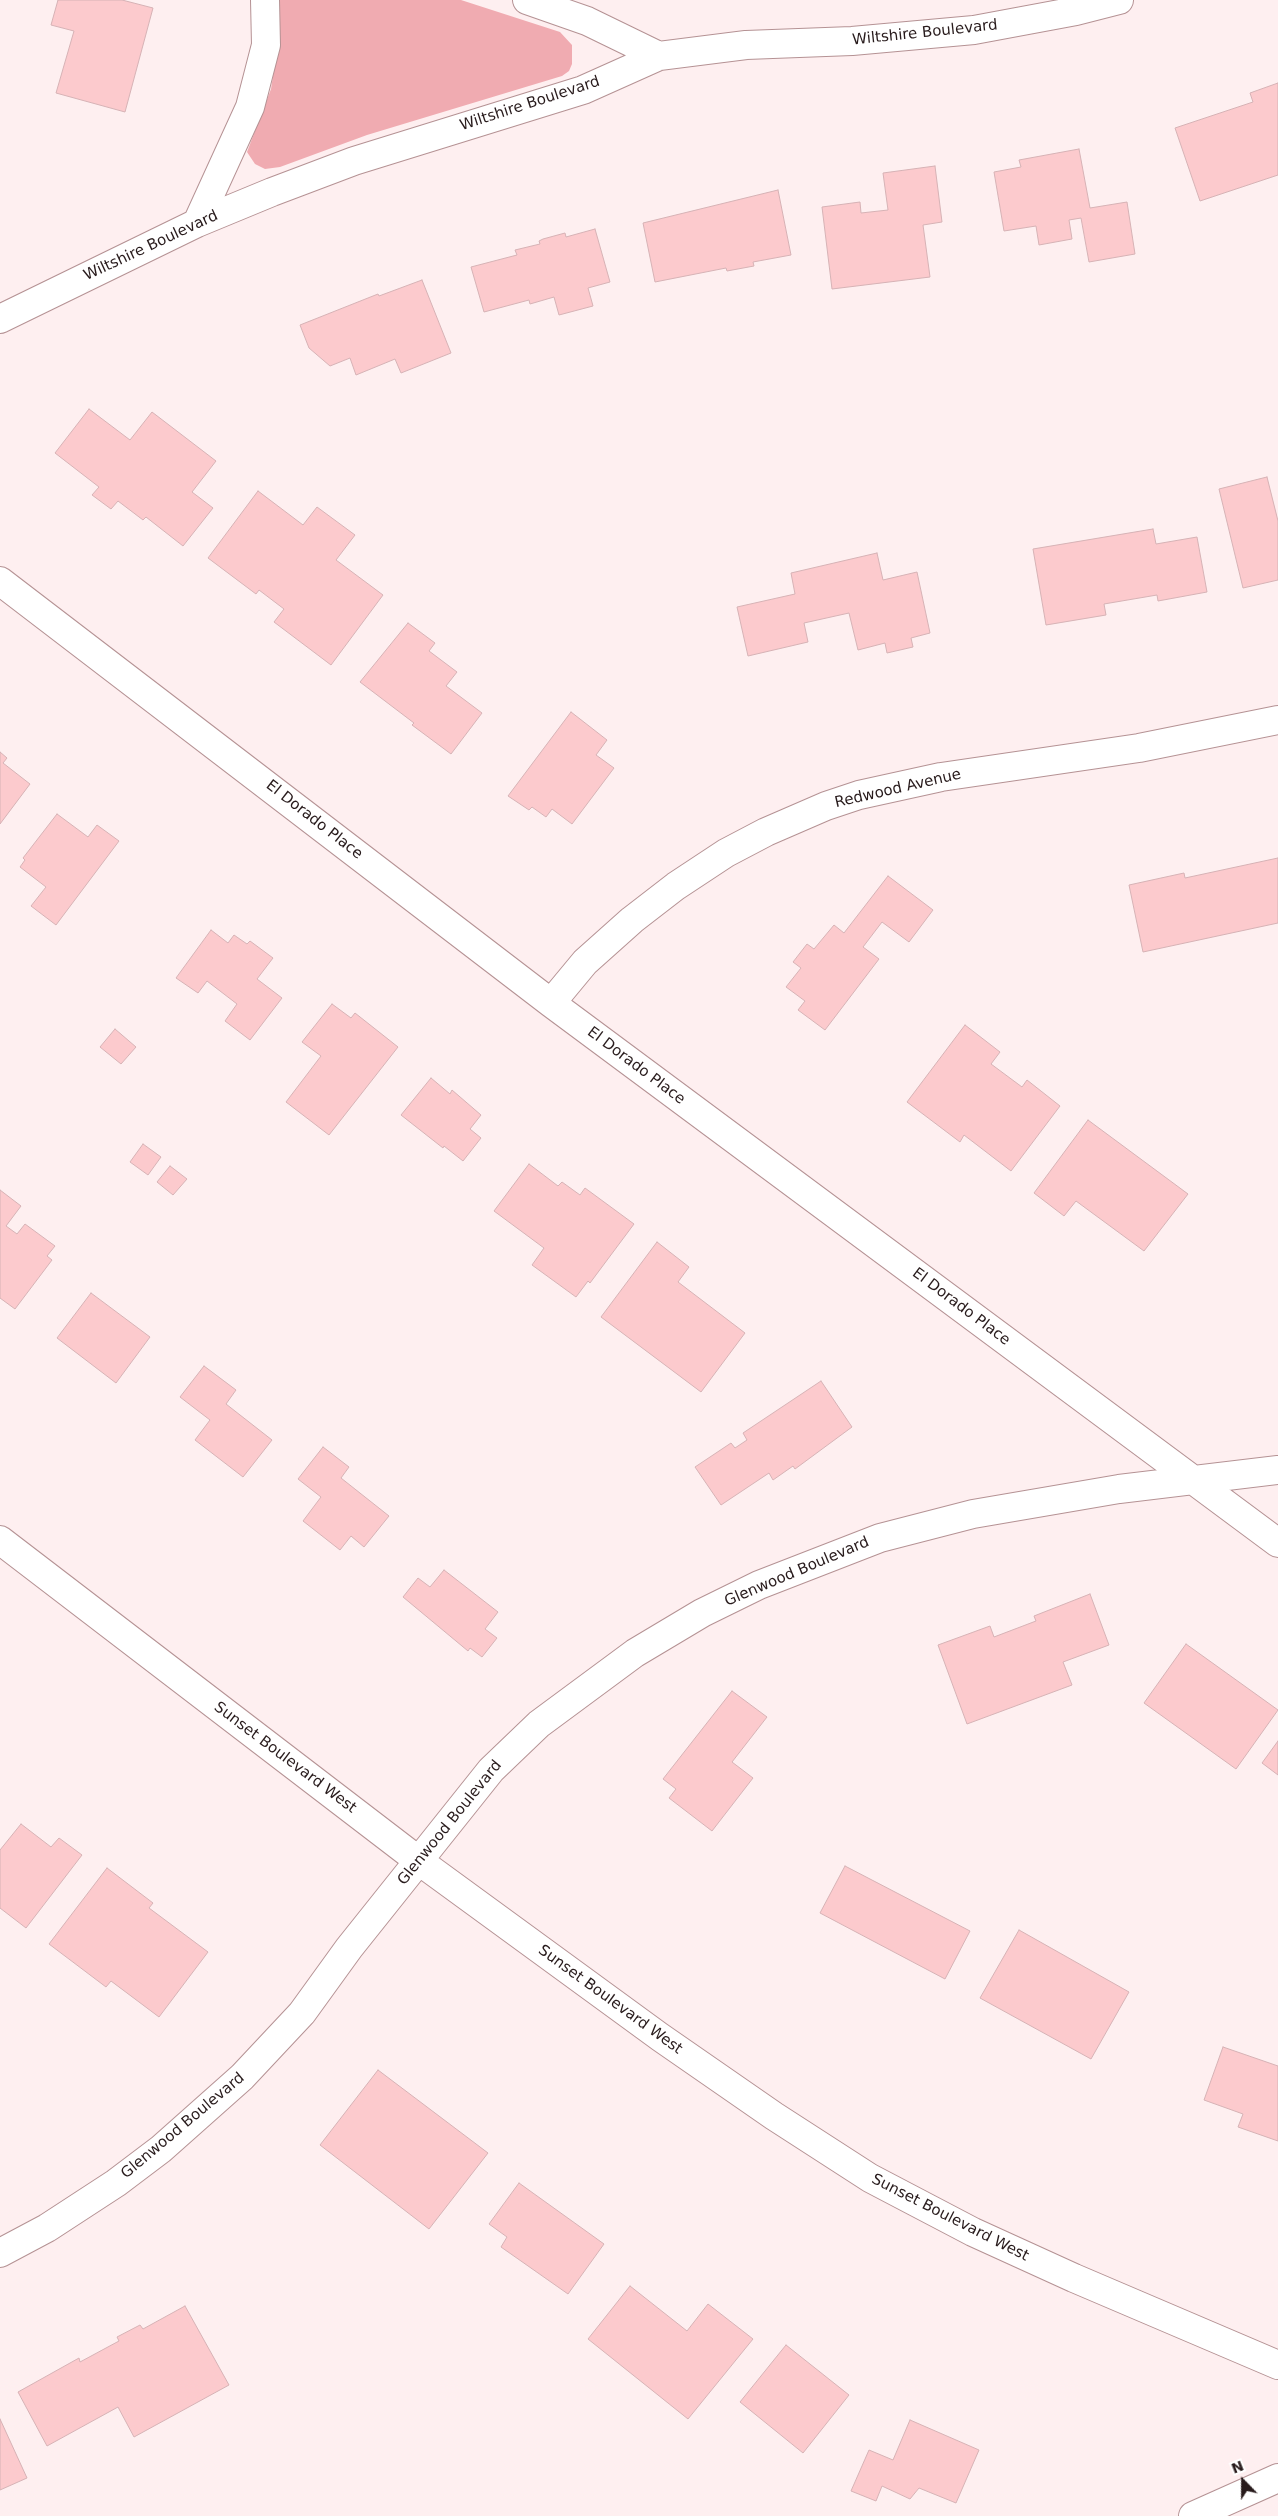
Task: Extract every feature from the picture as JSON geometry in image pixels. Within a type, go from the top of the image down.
[{"type":"street","points":[[197,223],[250,107],[266,45],[265,0]]},
{"type":"street","points":[[527,0],[587,21],[659,56]]},
{"type":"street","name":"Wiltshire Boulevard","points":[[0,319],[197,223],[354,161],[583,90],[659,56],[746,45],[852,42],[974,30],[1076,11],[1120,0]]},
{"type":"street","name":"El Dorado Place","points":[[0,581],[551,1003],[1278,1543]]},
{"type":"street","name":"Redwood Avenue","points":[[551,1003],[585,962],[632,920],[676,886],[726,853],[817,809],[859,795],[941,777],[1139,748],[1278,720]]},
{"type":"street","name":"Glenwood Boulevard","points":[[0,2253],[47,2228],[116,2183],[161,2149],[242,2077],[302,2013],[349,1948],[491,1770],[538,1724],[635,1653],[702,1613],[759,1585],[880,1538],[973,1514],[1119,1489],[1278,1470]]},
{"type":"street","name":"Sunset Boulevard West","points":[[0,1540],[419,1861],[660,2037],[774,2116],[870,2178],[973,2232],[1074,2278],[1278,2364]]},
{"type":"street","points":[[1193,2516],[1278,2478]]},
{"type":"shaded area","points":[[279,0],[461,0],[560,32],[572,45],[572,64],[569,71],[562,76],[367,135],[280,167],[265,169],[255,164],[247,152],[271,89],[280,31]]},
{"type":"building","points":[[58,0],[122,0],[153,8],[125,112],[56,93],[74,31],[51,25]]},
{"type":"building","points":[[1278,83],[1278,175],[1200,201],[1175,128],[1253,102],[1250,93]]},
{"type":"building","points":[[1079,149],[1090,208],[1127,202],[1135,254],[1089,262],[1081,218],[1069,220],[1072,239],[1039,245],[1036,226],[1004,231],[994,172],[1021,167],[1019,160]]},
{"type":"building","points":[[935,166],[942,222],[923,225],[930,277],[832,289],[822,207],[860,202],[861,213],[888,210],[883,173]]},
{"type":"building","points":[[778,190],[791,255],[753,262],[754,266],[727,271],[726,268],[655,282],[643,223]]},
{"type":"building","points":[[595,229],[610,282],[588,288],[593,306],[559,315],[554,297],[530,304],[529,300],[484,312],[471,267],[517,255],[515,250],[540,244],[539,241],[543,239],[565,233],[566,237]]},
{"type":"building","points":[[422,280],[451,353],[401,373],[395,359],[356,375],[350,358],[330,366],[309,348],[300,325],[378,294],[379,296]]},
{"type":"building","points":[[89,409],[130,440],[152,412],[216,461],[192,492],[213,508],[183,546],[146,517],[143,520],[118,501],[111,509],[92,495],[99,487],[55,453]]},
{"type":"building","points":[[1267,477],[1278,521],[1278,580],[1243,588],[1219,489]]},
{"type":"building","points":[[258,491],[303,525],[317,507],[355,535],[336,560],[383,595],[331,665],[274,622],[284,609],[259,590],[256,594],[208,558]]},
{"type":"building","points":[[1153,529],[1156,544],[1197,537],[1207,592],[1158,601],[1157,595],[1104,604],[1106,615],[1046,625],[1033,549]]},
{"type":"building","points":[[877,553],[883,580],[917,572],[930,633],[911,638],[913,647],[887,653],[885,643],[858,650],[849,613],[804,623],[808,642],[748,656],[737,607],[795,594],[791,573]]},
{"type":"building","points":[[408,623],[435,643],[429,651],[457,672],[446,686],[482,713],[451,754],[360,682]]},
{"type":"building","points":[[571,712],[607,740],[596,755],[614,768],[572,824],[552,809],[546,817],[532,807],[529,810],[508,796]]},
{"type":"building","points":[[0,752],[7,758],[3,763],[30,784],[0,824]]},
{"type":"building","points":[[57,814],[88,837],[97,825],[119,841],[56,925],[31,906],[46,887],[20,867],[25,860],[23,858]]},
{"type":"building","points":[[1278,858],[1278,923],[1143,952],[1129,885],[1184,873],[1185,878]]},
{"type":"building","points":[[888,876],[933,910],[909,942],[882,922],[863,947],[879,959],[825,1030],[798,1010],[805,1001],[786,987],[801,968],[793,962],[807,944],[814,949],[834,925],[844,933]]},
{"type":"building","points":[[211,930],[228,943],[234,935],[247,944],[250,941],[273,958],[257,979],[282,998],[250,1040],[225,1021],[237,1004],[207,981],[198,993],[176,978]]},
{"type":"building","points":[[332,1004],[351,1018],[355,1013],[398,1047],[329,1135],[286,1102],[321,1056],[302,1042]]},
{"type":"building","points":[[965,1025],[1000,1052],[991,1064],[1022,1087],[1027,1080],[1060,1106],[1011,1171],[964,1135],[960,1142],[907,1102]]},
{"type":"building","points":[[115,1029],[136,1047],[121,1064],[100,1047]]},
{"type":"building","points":[[431,1078],[450,1094],[452,1090],[481,1115],[470,1129],[481,1138],[463,1161],[401,1115]]},
{"type":"building","points":[[1088,1120],[1188,1194],[1144,1251],[1076,1201],[1064,1216],[1034,1193]]},
{"type":"building","points":[[143,1144],[161,1157],[148,1175],[130,1162]]},
{"type":"building","points":[[529,1164],[558,1186],[562,1182],[580,1195],[585,1188],[634,1224],[590,1283],[588,1281],[576,1297],[532,1265],[544,1248],[494,1211]]},
{"type":"building","points":[[170,1166],[187,1179],[173,1195],[157,1182]]},
{"type":"building","points":[[0,1190],[21,1206],[6,1226],[17,1234],[25,1224],[55,1246],[47,1256],[52,1260],[15,1309],[0,1298]]},
{"type":"building","points":[[657,1242],[689,1267],[678,1282],[745,1333],[701,1392],[601,1317]]},
{"type":"building","points":[[91,1293],[150,1337],[116,1383],[57,1338]]},
{"type":"building","points":[[204,1366],[236,1390],[226,1404],[272,1440],[243,1477],[195,1440],[210,1420],[180,1397]]},
{"type":"building","points":[[821,1381],[852,1427],[795,1469],[793,1466],[773,1480],[769,1473],[721,1505],[695,1467],[731,1443],[735,1448],[747,1440],[743,1433]]},
{"type":"building","points":[[323,1447],[349,1467],[341,1478],[389,1516],[364,1547],[351,1536],[340,1550],[303,1521],[321,1497],[298,1479]]},
{"type":"building","points":[[444,1570],[498,1612],[485,1629],[497,1638],[482,1657],[470,1648],[468,1651],[403,1597],[418,1578],[430,1587]]},
{"type":"building","points":[[1090,1594],[1109,1645],[1063,1662],[1072,1685],[967,1724],[938,1645],[990,1626],[994,1637],[1036,1621],[1034,1616]]},
{"type":"building","points":[[1186,1644],[1278,1710],[1236,1769],[1144,1703]]},
{"type":"building","points":[[732,1691],[767,1717],[732,1762],[753,1778],[712,1831],[669,1798],[676,1789],[663,1779]]},
{"type":"building","points":[[1278,1741],[1278,1775],[1262,1763]]},
{"type":"building","points":[[21,1824],[51,1847],[59,1838],[82,1855],[26,1928],[0,1908],[0,1850]]},
{"type":"building","points":[[845,1866],[970,1931],[945,1979],[820,1913]]},
{"type":"building","points":[[107,1868],[153,1903],[149,1908],[208,1952],[159,2017],[111,1981],[106,1987],[49,1944]]},
{"type":"building","points":[[1019,1930],[1129,1992],[1091,2059],[980,1998]]},
{"type":"building","points":[[1223,2047],[1278,2066],[1278,2141],[1238,2127],[1243,2114],[1204,2100]]},
{"type":"building","points":[[378,2070],[488,2153],[429,2229],[320,2145]]},
{"type":"building","points":[[519,2183],[604,2244],[568,2294],[501,2247],[507,2237],[489,2224]]},
{"type":"building","points":[[630,2286],[687,2331],[708,2304],[753,2339],[688,2419],[588,2339]]},
{"type":"building","points":[[185,2306],[229,2385],[134,2437],[118,2407],[47,2446],[18,2392],[79,2358],[80,2362],[119,2341],[117,2337],[140,2325],[143,2329]]},
{"type":"building","points":[[786,2345],[849,2395],[803,2453],[740,2402]]},
{"type":"building","points":[[0,2419],[27,2478],[0,2490]]},
{"type":"building","points":[[910,2420],[979,2450],[956,2503],[919,2488],[910,2499],[882,2486],[876,2501],[851,2491],[869,2450],[893,2460]]}]
